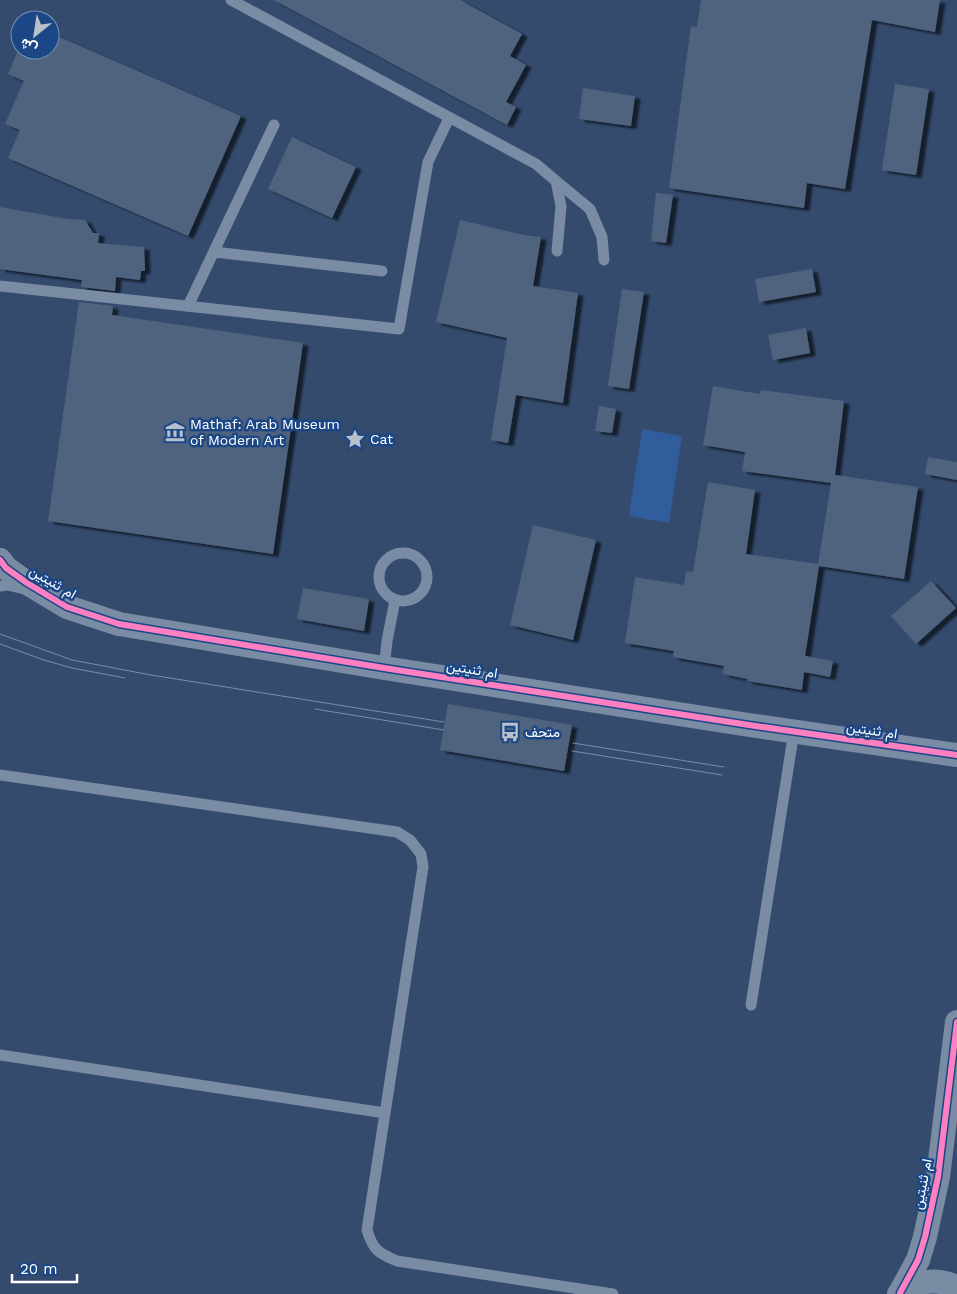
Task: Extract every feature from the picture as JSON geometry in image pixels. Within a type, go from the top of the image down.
[{"type":"street","name":"ام ثنيتين","points":[[0,560],[6,568],[27,583],[67,607],[119,624],[384,668],[957,755]]},
{"type":"street","name":"ام ثنيتين","points":[[899,1293],[918,1260],[938,1178],[954,1073],[957,1022]]},
{"type":"street","points":[[899,1293],[916,1284],[934,1281],[957,1288]]},
{"type":"lane","points":[[231,0],[536,164],[590,209],[602,237],[604,260]]},
{"type":"lane","points":[[0,286],[398,329],[428,162],[449,118]]},
{"type":"lane","points":[[188,306],[274,124]]},
{"type":"lane","points":[[556,181],[561,206],[557,251]]},
{"type":"lane","points":[[214,252],[382,271]]},
{"type":"lane","points":[[407,553],[419,558],[427,570],[427,583],[421,595],[409,601],[395,600],[382,589],[379,576],[383,563],[388,558],[394,554],[407,553]]},
{"type":"lane","points":[[0,586],[7,585],[43,593]]},
{"type":"lane","points":[[384,668],[395,600]]},
{"type":"lane","points":[[751,1005],[794,731]]},
{"type":"lane","points":[[0,775],[397,832],[410,840],[421,854],[423,867],[367,1230],[371,1243],[382,1254],[397,1261],[614,1294]]},
{"type":"lane","points":[[0,1055],[385,1113]]},
{"type":"shaded area","points":[[642,429],[682,436],[669,523],[629,516]]},
{"type":"building","points":[[274,0],[460,0],[522,34],[510,56],[526,65],[506,102],[516,107],[507,125]]},
{"type":"building","points":[[701,0],[940,0],[935,32],[872,20],[845,189],[807,183],[804,208],[669,188],[691,26],[697,27]]},
{"type":"building","points":[[60,37],[241,116],[188,236],[8,158],[20,130],[5,124],[24,81],[8,74],[14,60],[60,60]]},
{"type":"building","points":[[895,84],[929,89],[916,175],[882,170]]},
{"type":"building","points":[[583,88],[635,96],[631,126],[579,119]]},
{"type":"building","points":[[292,137],[356,167],[332,218],[268,189]]},
{"type":"building","points":[[656,193],[673,195],[666,243],[651,241]]},
{"type":"building","points":[[0,207],[68,219],[85,220],[93,233],[99,233],[98,243],[144,247],[145,271],[141,271],[140,280],[116,277],[115,291],[81,287],[82,280],[0,269]]},
{"type":"building","points":[[460,220],[524,235],[541,237],[533,286],[578,293],[563,403],[516,395],[508,443],[491,440],[507,338],[436,322]]},
{"type":"building","points":[[812,269],[816,292],[759,302],[755,279]]},
{"type":"building","points":[[622,289],[644,292],[629,389],[608,386]]},
{"type":"building","name":"Mathaf: Arab Museum of Modern Art","points":[[79,302],[113,306],[112,315],[303,343],[273,554],[48,521]]},
{"type":"building","points":[[806,328],[810,353],[773,360],[768,335]]},
{"type":"building","points":[[713,386],[760,394],[761,390],[844,401],[835,475],[918,487],[904,579],[819,566],[805,656],[833,661],[830,677],[804,672],[802,690],[747,681],[747,679],[723,674],[724,666],[673,657],[674,651],[625,643],[635,577],[684,585],[686,571],[693,572],[708,482],[755,490],[746,554],[818,564],[831,483],[742,471],[745,452],[703,445]]},
{"type":"building","points":[[599,406],[616,409],[612,433],[595,431]]},
{"type":"building","points":[[928,457],[957,462],[957,480],[925,474]]},
{"type":"building","points":[[533,525],[596,540],[573,640],[510,625]]},
{"type":"building","points":[[931,581],[956,608],[916,644],[891,616]]},
{"type":"building","points":[[303,588],[369,599],[364,631],[297,619]]},
{"type":"building","points":[[448,704],[572,725],[564,771],[440,750]]},
{"type":"tram line","points":[[0,634],[72,660],[151,675],[444,722]]},
{"type":"tram line","points":[[0,644],[72,668],[125,678]]},
{"type":"tram line","points":[[315,709],[444,730]]},
{"type":"tram line","points":[[573,743],[724,767]]},
{"type":"tram line","points":[[572,751],[722,775]]},
{"type":"cycle path","points":[[0,560],[6,568],[27,583],[67,607],[119,624],[384,668],[749,725],[957,755]]},
{"type":"cycle path","points":[[900,1293],[918,1260],[938,1177],[957,1022]]},
{"type":"place","name":"Mathaf: Arab Museum of Modern Art","points":[[175,432]]},
{"type":"place","name":"Cat","points":[[355,439]]},
{"type":"place","name":"متحف","points":[[510,732]]}]
